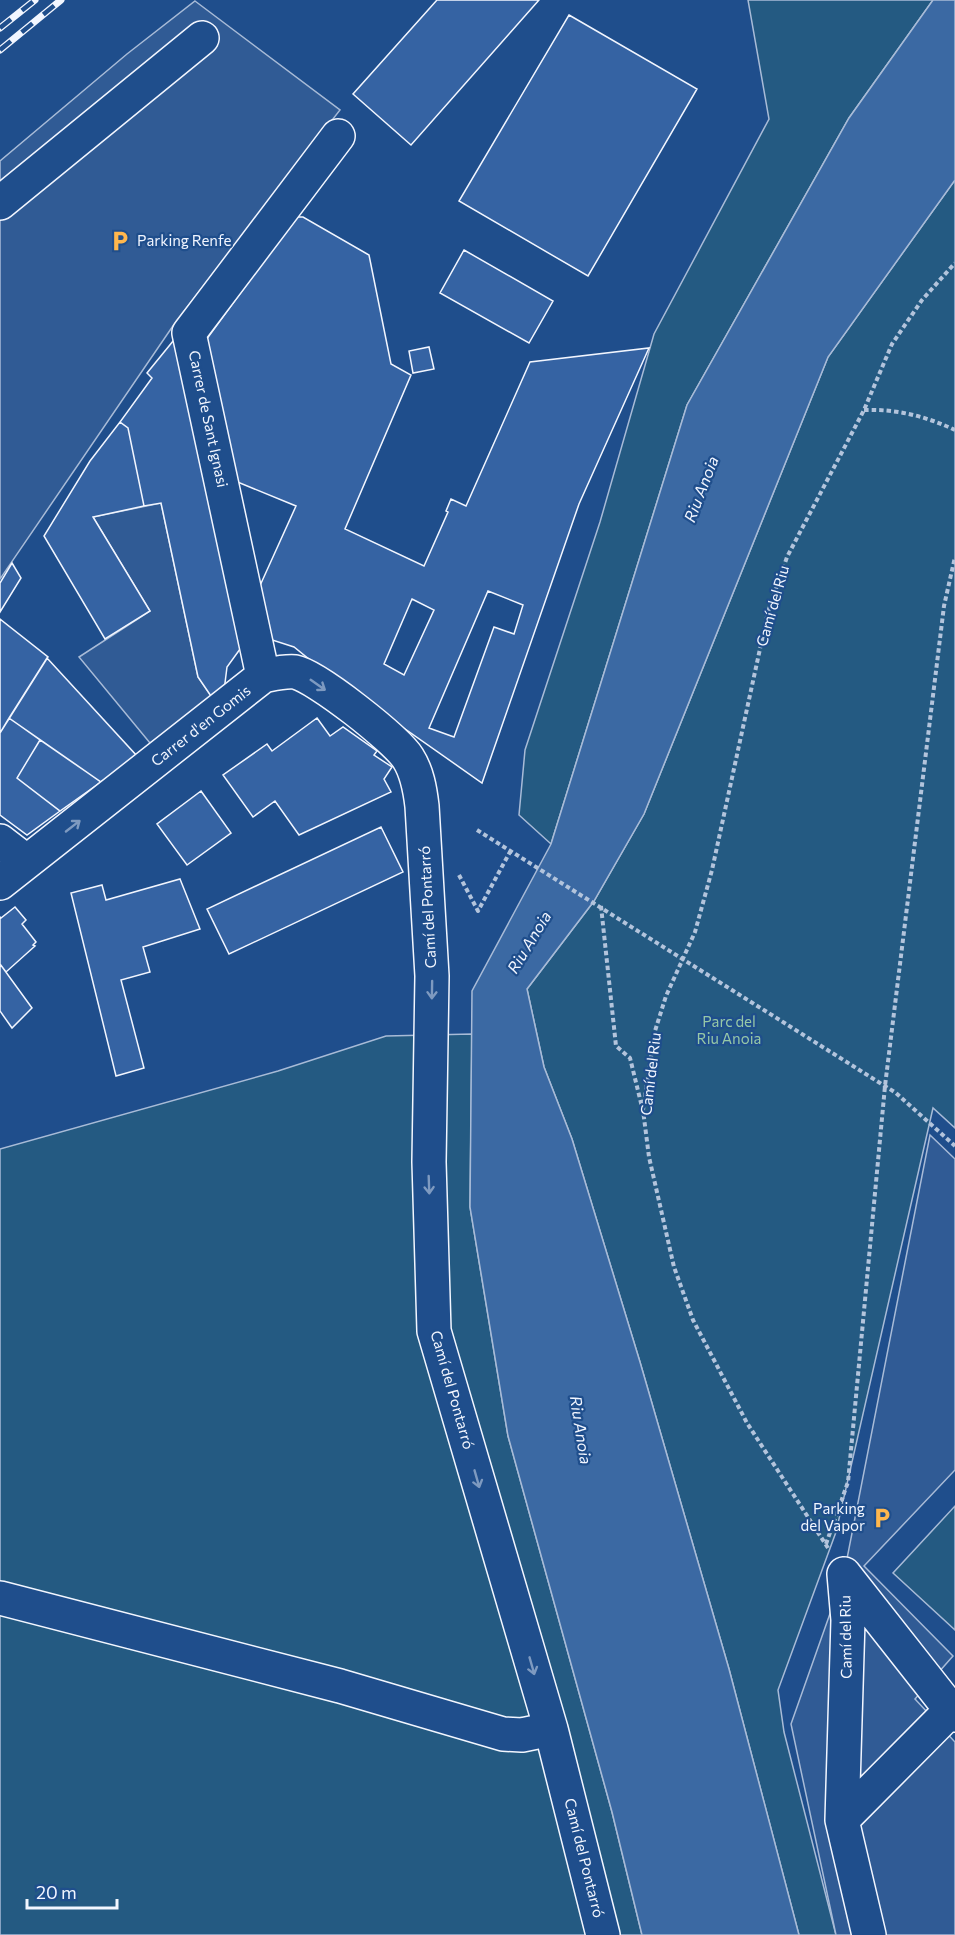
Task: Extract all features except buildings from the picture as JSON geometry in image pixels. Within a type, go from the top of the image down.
[{"type":"street","points":[[0,204],[202,38]]},
{"type":"street","name":"Carrer de Sant Ignasi","points":[[263,676],[189,333],[338,136]]},
{"type":"street","name":"Carrer d'en Gomis","points":[[0,883],[263,676],[283,672],[305,675],[390,736],[408,758]]},
{"type":"street","name":"Camí del Pontarró","points":[[408,758],[419,784],[422,806],[432,976],[429,1162],[434,1331],[551,1729],[603,1935]]},
{"type":"street","points":[[0,841],[26,861]]},
{"type":"street","points":[[842,1820],[954,1710],[844,1574]]},
{"type":"street","name":"Camí del Riu","points":[[844,1574],[848,1620],[842,1820],[869,1935]]},
{"type":"street","points":[[0,1598],[340,1686],[503,1734],[522,1735],[551,1729]]},
{"type":"path","name":"Camí del Riu","points":[[844,1574],[747,1423],[693,1320],[674,1267],[649,1157],[643,1110],[655,1031],[666,996],[695,932],[712,870],[768,612],[787,557],[864,410],[891,344],[922,300],[955,263]]},
{"type":"path","points":[[864,410],[891,409],[931,419],[955,430]]},
{"type":"path","points":[[826,1544],[848,1482],[885,1086],[944,606],[955,557]]},
{"type":"path","points":[[477,830],[885,1086],[955,1146]]},
{"type":"path","points":[[454,865],[478,911],[511,850]]},
{"type":"path","points":[[601,906],[616,1046],[630,1058],[643,1110]]},
{"type":"green space","points":[[748,0],[933,0],[849,118],[687,405],[551,844],[519,815],[525,750],[600,522],[654,334],[769,119]]},
{"type":"green space","name":"Parc del Riu Anoia","points":[[955,180],[955,1128],[933,1108],[836,1532],[778,1690],[784,1732],[836,1935],[799,1935],[729,1669],[640,1362],[572,1139],[544,1067],[527,989],[594,901],[644,814],[828,357]]},
{"type":"green space","points":[[472,1034],[470,1207],[508,1436],[612,1812],[642,1935],[0,1935],[0,1149],[278,1071],[386,1036]]},
{"type":"green space","points":[[955,1506],[955,1630],[893,1573]]},
{"type":"shaded area","name":"Parking Renfe","points":[[195,1],[340,110],[177,320],[0,579],[0,161],[127,54]]},
{"type":"shaded area","points":[[161,503],[198,677],[213,699],[150,743],[79,657],[150,611],[93,517]]},
{"type":"shaded area","name":"Parking del Vapor","points":[[930,1135],[955,1159],[955,1470],[864,1566],[953,1656],[915,1699],[955,1742],[955,1935],[836,1935],[791,1724],[844,1574]]},
{"type":"water","name":"Riu Anoia","points":[[933,0],[955,0],[955,180],[828,357],[644,814],[594,901],[527,989],[544,1067],[572,1139],[640,1362],[729,1669],[799,1935],[642,1935],[612,1812],[508,1436],[470,1207],[472,991],[551,844],[687,405],[849,118]]},
{"type":"railway","points":[[0,28],[35,0]]},
{"type":"railway","points":[[0,50],[61,0]]},
{"type":"place","name":"Parking Renfe","points":[[120,241]]},
{"type":"place","name":"Parking del Vapor","points":[[882,1518]]}]
